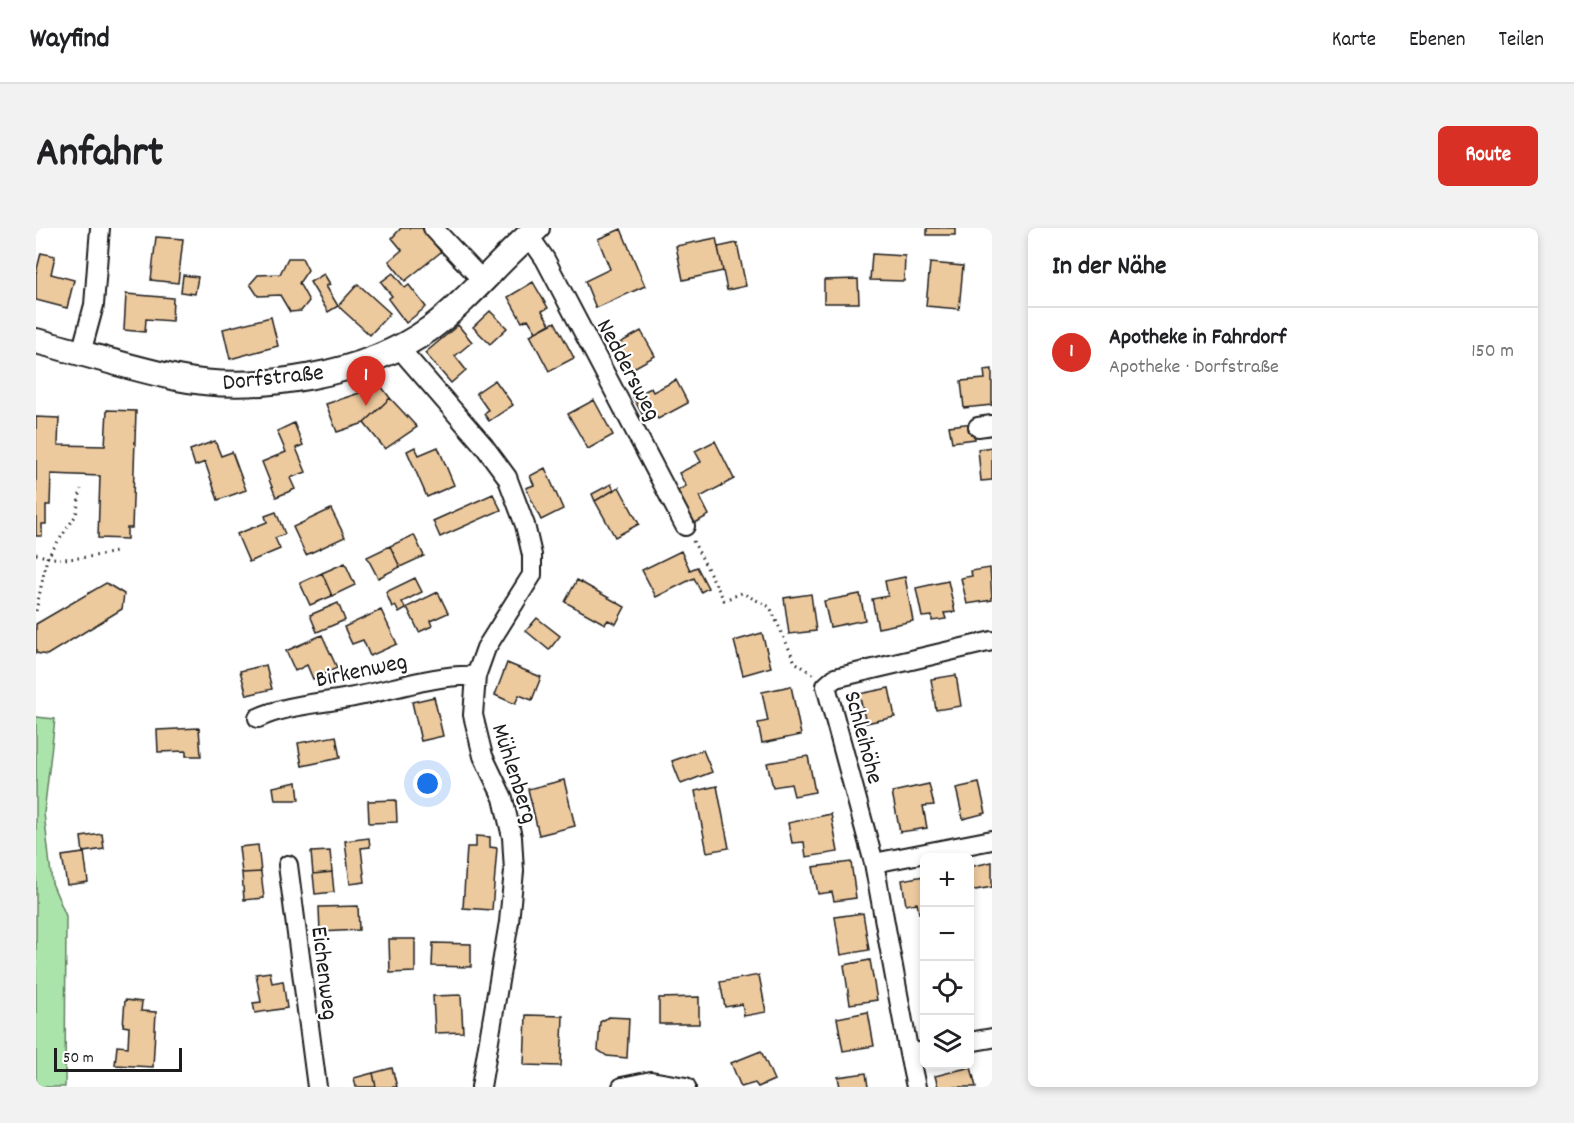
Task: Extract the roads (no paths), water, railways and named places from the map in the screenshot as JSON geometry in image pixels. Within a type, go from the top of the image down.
[{"type":"street","points":[[81,353],[94,305],[100,228]]},
{"type":"street","points":[[433,228],[483,281]]},
{"type":"street","name":"Dorfstraße","points":[[36,341],[178,378],[213,383],[248,383],[313,375],[354,365],[400,349],[433,327],[533,232]]},
{"type":"street","name":"Neddersweg","points":[[533,232],[685,526]]},
{"type":"street","name":"Mühlenberg","points":[[400,349],[484,446],[507,477],[525,525],[532,555],[532,575],[486,648],[476,676],[473,715],[483,756],[503,798],[512,837],[514,871],[509,922],[481,1087]]},
{"type":"street","name":"Schleihöhe","points":[[916,1087],[917,1052],[874,863],[826,686],[835,678],[992,641]]},
{"type":"street","name":"Birkenweg","points":[[258,718],[273,711],[350,698],[449,675],[476,676]]},
{"type":"street","points":[[874,863],[992,840]]},
{"type":"street","name":"Eichenweg","points":[[288,865],[317,1087]]},
{"type":"street","points":[[974,1041],[992,1038]]},
{"type":"street","points":[[622,1087],[651,1081],[686,1087]]},
{"type":"place","name":"Apotheke in Fahrdorf","points":[[366,406]]}]
